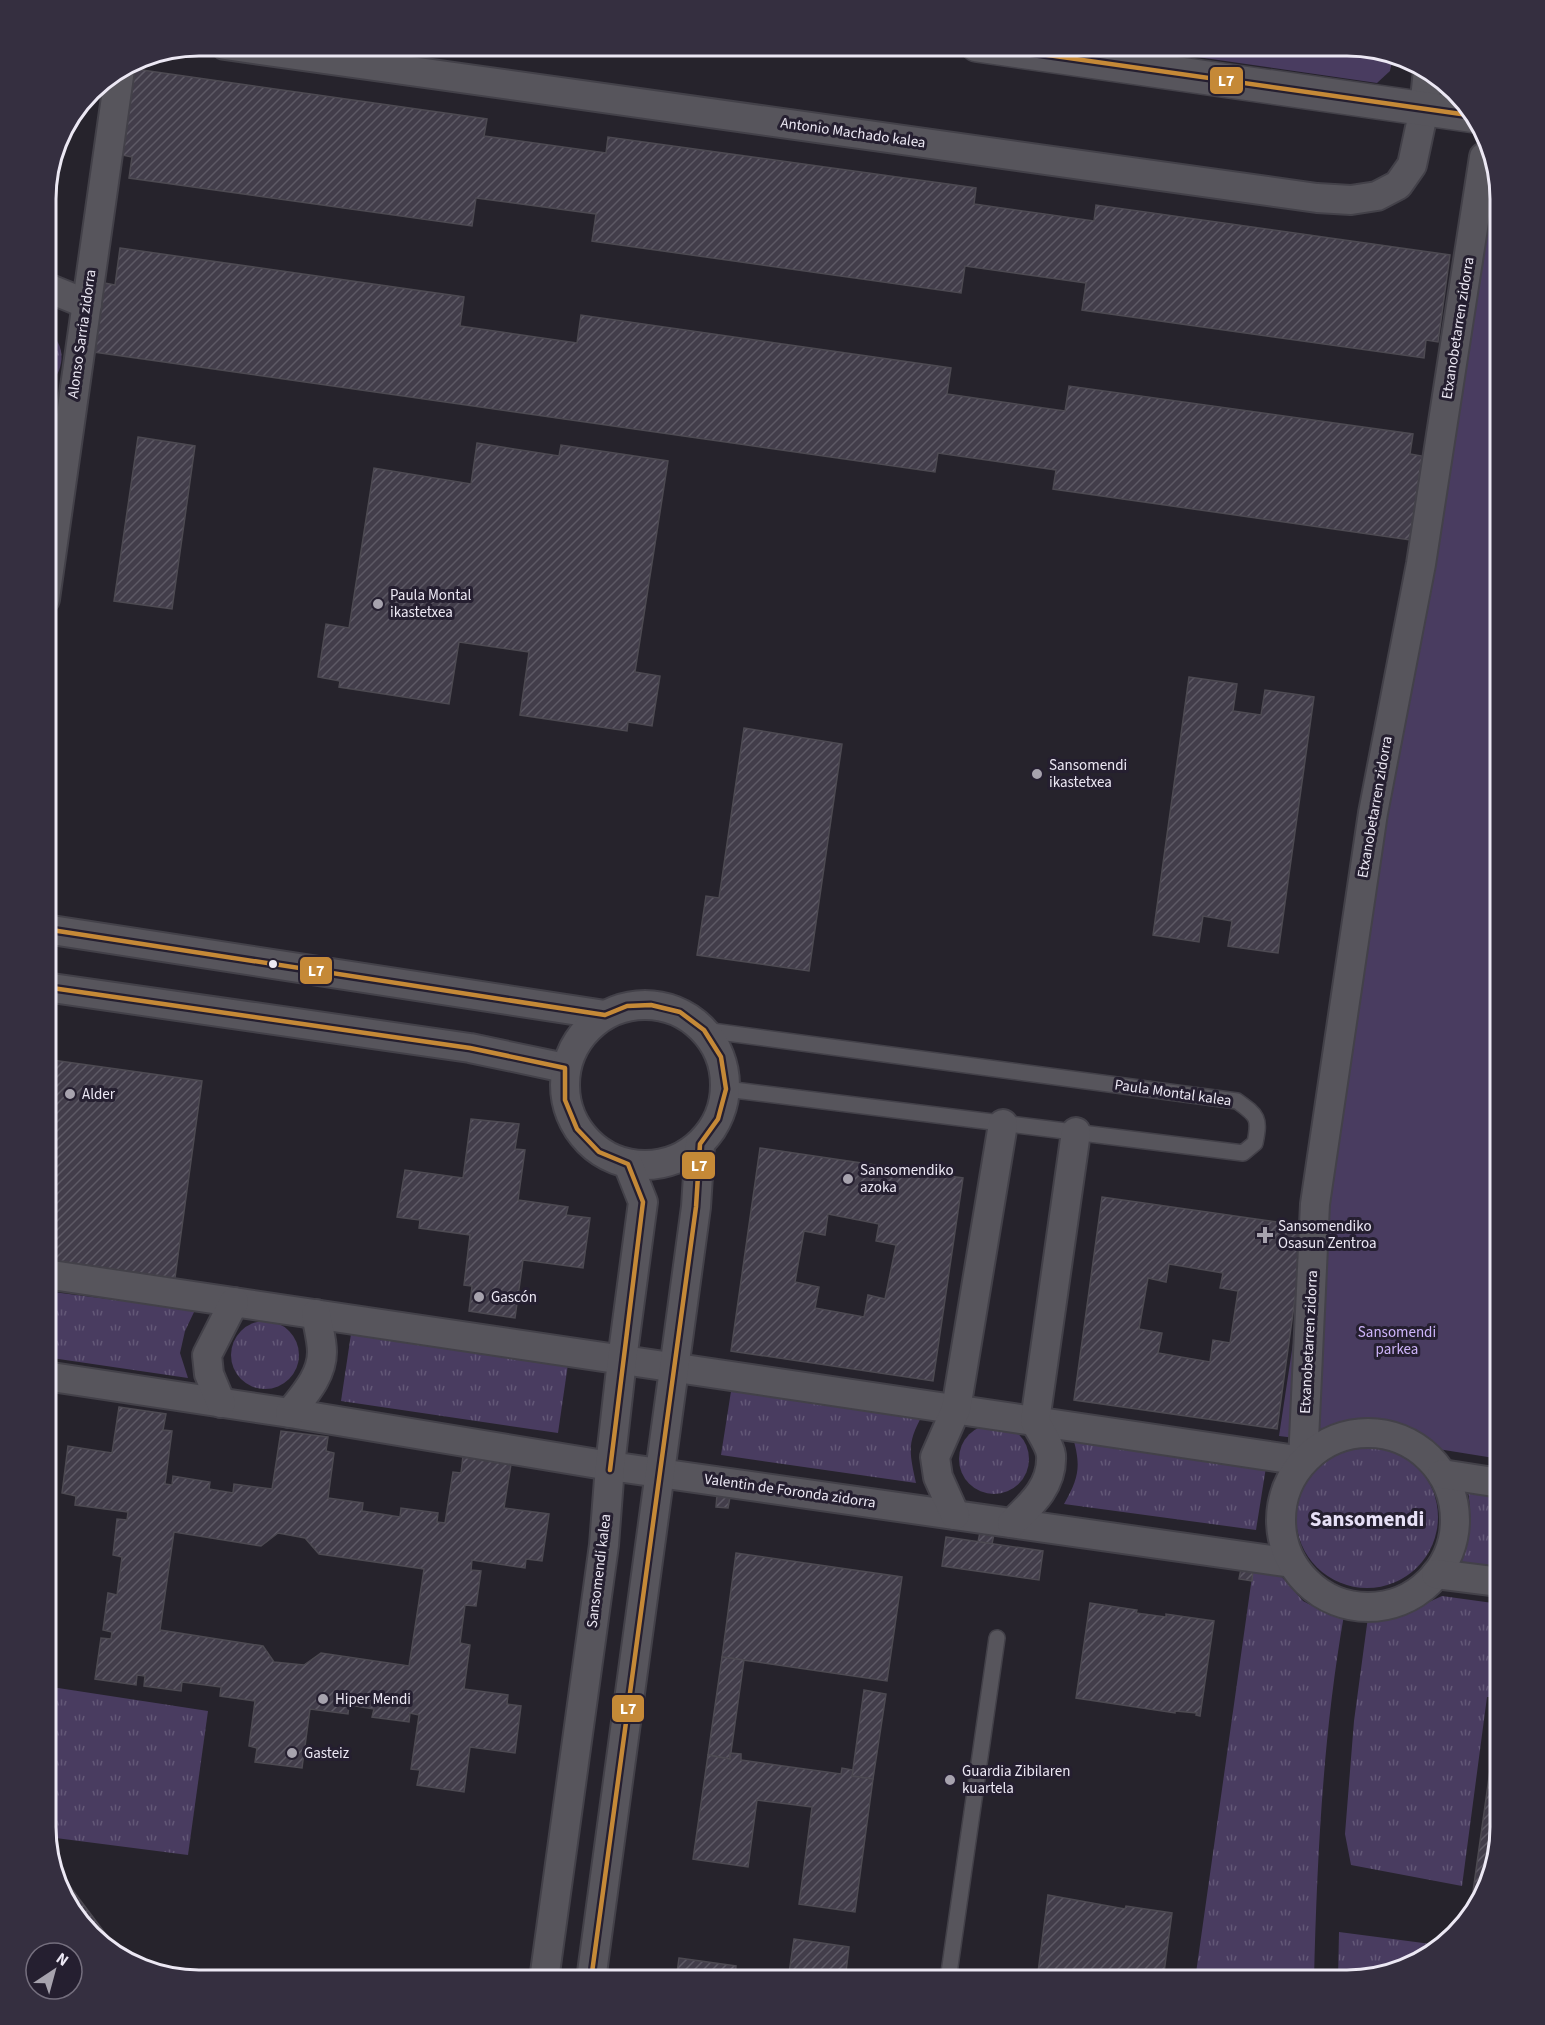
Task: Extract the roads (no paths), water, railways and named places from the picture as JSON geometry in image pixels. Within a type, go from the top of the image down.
[{"type":"main road","points":[[1054,56],[1461,114]]},
{"type":"street","name":"Antonio Machado kalea","points":[[304,56],[1317,198],[1351,200],[1377,196],[1398,185],[1412,165],[1424,109],[1427,81]]},
{"type":"street","name":"Alonso Sarria zidorra","points":[[56,519],[118,80]]},
{"type":"street","name":"Etxanobetarren zidorra","points":[[1304,1461],[1315,1204],[1373,813],[1421,564],[1484,159]]},
{"type":"street","points":[[56,291],[87,304]]},
{"type":"street","points":[[56,410],[73,398]]},
{"type":"street","points":[[56,931],[604,1015]]},
{"type":"street","points":[[56,989],[470,1048],[565,1068]]},
{"type":"street","points":[[651,1005],[680,1012],[704,1030],[720,1058],[726,1089],[718,1119],[700,1144],[685,1156],[667,1163],[647,1166],[628,1164],[599,1152],[577,1129],[565,1100],[565,1068],[573,1047],[586,1029],[604,1015],[627,1006],[651,1005]]},
{"type":"street","points":[[955,1515],[938,1477],[935,1457],[957,1409],[1002,1124]]},
{"type":"street","points":[[1012,1523],[1036,1501],[1047,1482],[1051,1454],[1035,1421],[1076,1132]]},
{"type":"street","points":[[592,1970],[696,1207],[700,1144]]},
{"type":"street","name":"Sansomendi kalea","points":[[545,1970],[604,1545],[622,1360],[643,1202],[628,1164]]},
{"type":"street","points":[[56,1276],[1304,1461]]},
{"type":"street","points":[[221,1403],[209,1374],[207,1354],[234,1302]]},
{"type":"street","points":[[290,1413],[315,1379],[321,1364],[322,1351],[316,1314]]},
{"type":"street","name":"Valentin de Foronda zidorra","points":[[56,1378],[290,1413],[610,1466],[1292,1563]]},
{"type":"street","points":[[1373,1433],[1394,1437],[1413,1445],[1430,1458],[1442,1474],[1453,1499],[1455,1526],[1450,1551],[1436,1574],[1413,1594],[1386,1605],[1356,1606],[1330,1599],[1309,1584],[1292,1563],[1283,1537],[1281,1509],[1289,1483],[1304,1461],[1325,1443],[1351,1434],[1373,1433]]},
{"type":"street","points":[[1442,1474],[1490,1481]]},
{"type":"street","points":[[1436,1574],[1490,1581]]},
{"type":"lane","name":"Paula Montal kalea","points":[[704,1030],[1237,1101],[1254,1113],[1258,1124],[1255,1143],[1243,1153],[726,1089]]},
{"type":"lane","points":[[949,1970],[997,1638]]},
{"type":"place","name":"Paula Montal ikastetxea","points":[[378,604]]},
{"type":"place","name":"Sansomendi ikastetxea","points":[[1037,774]]},
{"type":"place","name":"Alder","points":[[70,1094]]},
{"type":"place","name":"Sansomendiko azoka","points":[[848,1179]]},
{"type":"place","name":"Sansomendiko Osasun Zentroa","points":[[1265,1235]]},
{"type":"place","name":"Gascón","points":[[479,1297]]},
{"type":"place","name":"Hiper Mendi","points":[[323,1699]]},
{"type":"place","name":"Gasteiz","points":[[292,1753]]},
{"type":"place","name":"Guardia Zibilaren kuartela","points":[[950,1780]]},
{"type":"district","name":"Sansomendi","points":[[1367,1519]]},
{"type":"park label","name":"Sansomendi parkea","points":[[1397,1340]]}]
